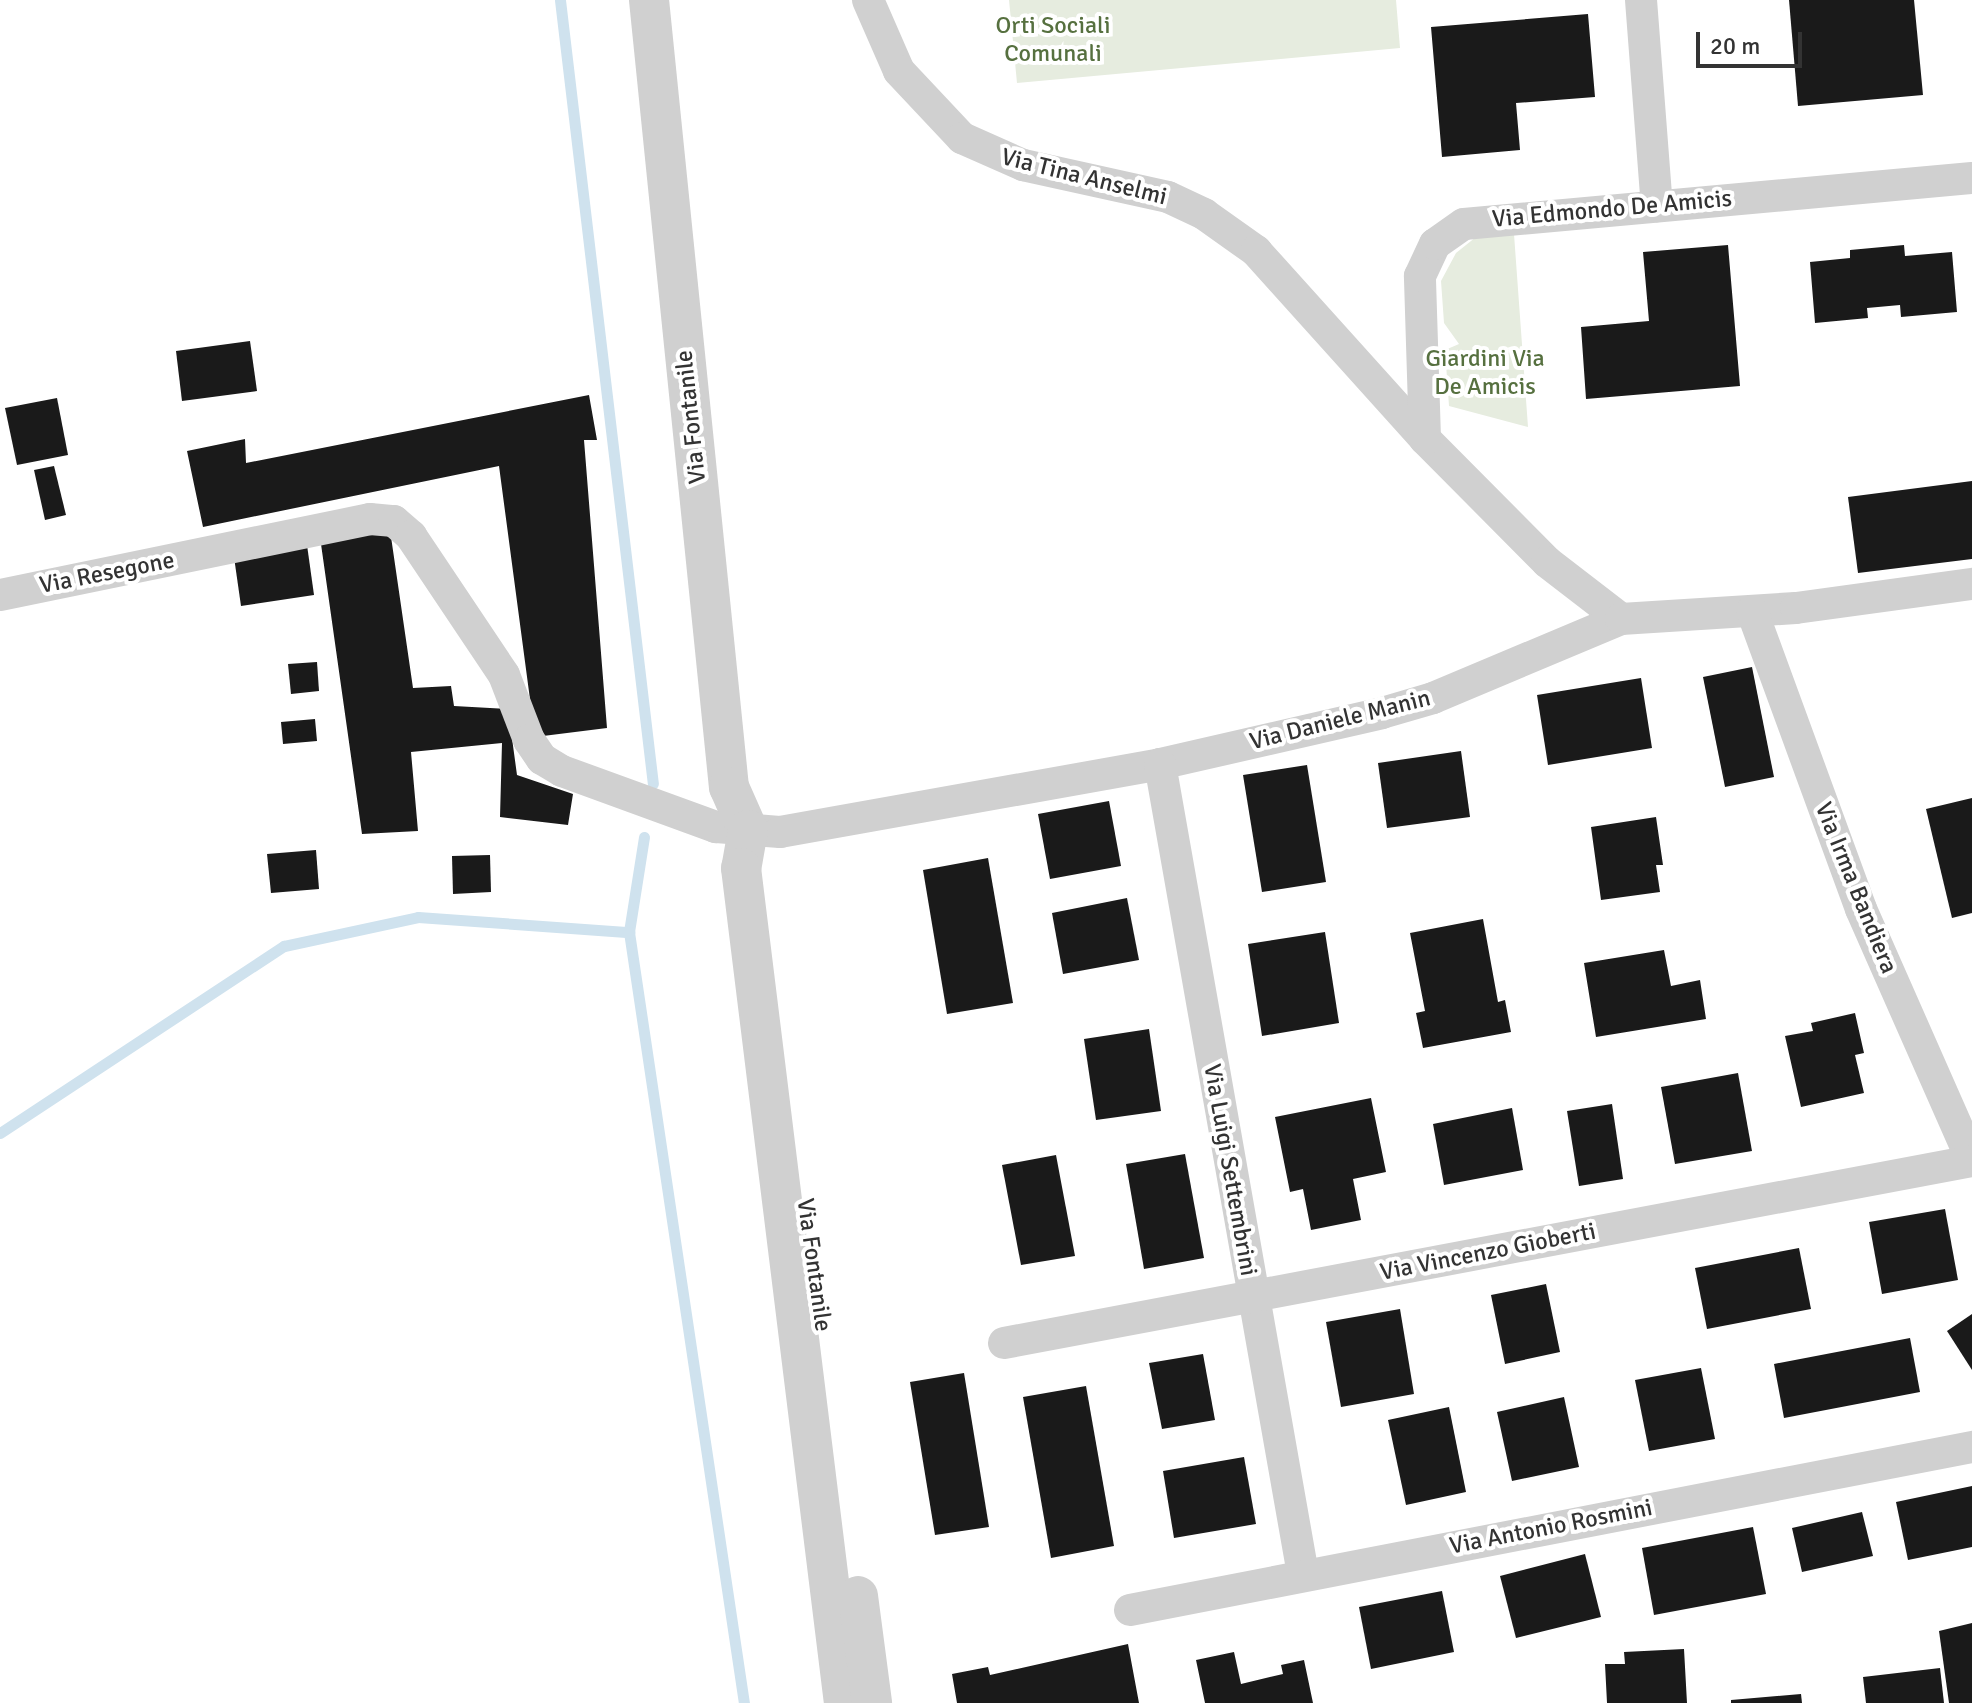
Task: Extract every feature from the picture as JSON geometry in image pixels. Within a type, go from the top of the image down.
[{"type":"street","name":"Via Fontanile","points":[[649,0],[729,787],[761,866],[872,1703]]},
{"type":"street","name":"Via Fontanile","points":[[673,0],[752,785],[741,868],[844,1703]]},
{"type":"street","name":"Via Tina Anselmi","points":[[868,0],[899,71],[962,138],[1009,160],[1152,192],[1204,214],[1263,258],[1425,439]]},
{"type":"street","points":[[1641,0],[1657,206]]},
{"type":"street","name":"Via Edmondo De Amicis","points":[[1425,439],[1418,294],[1420,276],[1435,244],[1448,233],[1481,220],[1972,178]]},
{"type":"street","points":[[1425,439],[1564,579],[1621,619]]},
{"type":"street","name":"Via Resegone","points":[[0,595],[370,519],[394,521],[411,536],[504,675],[529,740],[542,759],[562,771],[716,827],[748,830]]},
{"type":"street","name":"Via Daniele Manin","points":[[748,830],[780,832],[1160,764],[1433,698],[1621,619],[1752,611],[1972,584]]},
{"type":"street","name":"Via Irma Bandiera","points":[[1752,611],[1861,909],[1972,1161]]},
{"type":"street","name":"Via Luigi Settembrini","points":[[1160,764],[1303,1574]]},
{"type":"street","name":"Via Vincenzo Gioberti","points":[[1004,1343],[1972,1161]]},
{"type":"street","name":"Via Antonio Rosmini","points":[[1130,1610],[1303,1574],[1972,1447]]},
{"type":"green space","name":"Orti Sociali Comunali","points":[[1009,0],[1396,0],[1400,48],[1017,83]]},
{"type":"green space","name":"Giardini Via De Amicis","points":[[1514,234],[1528,427],[1449,406],[1445,350],[1459,344],[1444,323],[1441,281],[1456,253],[1476,237]]},
{"type":"building","points":[[1789,0],[1914,0],[1923,95],[1798,106]]},
{"type":"building","points":[[1588,14],[1595,97],[1516,103],[1520,150],[1442,157],[1431,27]]},
{"type":"building","points":[[1728,245],[1740,386],[1586,399],[1581,327],[1649,321],[1643,252]]},
{"type":"building","points":[[1904,245],[1905,256],[1952,252],[1957,312],[1901,317],[1900,305],[1867,308],[1868,318],[1815,323],[1810,262],[1850,258],[1850,250]]},
{"type":"building","points":[[250,341],[257,391],[182,401],[176,351]]},
{"type":"building","points":[[589,395],[597,440],[584,440],[607,728],[535,737],[499,466],[203,527],[187,451],[245,439],[246,463]]},
{"type":"building","points":[[57,398],[68,455],[17,465],[5,408]]},
{"type":"building","points":[[54,466],[66,515],[45,520],[34,470]]},
{"type":"building","points":[[1972,481],[1972,559],[1858,573],[1848,497]]},
{"type":"building","points":[[389,523],[413,688],[451,686],[454,706],[508,709],[517,775],[573,794],[568,825],[500,817],[502,743],[411,752],[418,831],[362,834],[320,537]]},
{"type":"building","points":[[307,545],[314,595],[241,606],[234,557]]},
{"type":"building","points":[[317,662],[319,691],[291,694],[288,664]]},
{"type":"building","points":[[1752,667],[1774,777],[1725,787],[1703,677]]},
{"type":"building","points":[[1641,678],[1652,748],[1548,765],[1537,695]]},
{"type":"building","points":[[315,719],[317,741],[283,744],[281,722]]},
{"type":"building","points":[[1461,751],[1470,817],[1387,828],[1378,763]]},
{"type":"building","points":[[1307,765],[1326,882],[1262,892],[1243,775]]},
{"type":"building","points":[[1972,798],[1972,913],[1952,918],[1926,809]]},
{"type":"building","points":[[1109,801],[1121,866],[1050,879],[1038,814]]},
{"type":"building","points":[[1656,817],[1663,865],[1656,865],[1660,892],[1601,900],[1591,827]]},
{"type":"building","points":[[316,850],[319,889],[271,893],[267,854]]},
{"type":"building","points":[[490,855],[491,892],[453,894],[452,856]]},
{"type":"building","points":[[988,858],[1013,1003],[947,1014],[923,870]]},
{"type":"building","points":[[1127,898],[1139,960],[1063,974],[1052,913]]},
{"type":"building","points":[[1483,919],[1498,1002],[1505,1000],[1511,1032],[1423,1048],[1416,1013],[1425,1011],[1410,933]]},
{"type":"building","points":[[1325,932],[1339,1023],[1262,1036],[1248,944]]},
{"type":"building","points":[[1664,950],[1671,986],[1700,980],[1706,1019],[1596,1037],[1584,963]]},
{"type":"building","points":[[1855,1013],[1864,1053],[1855,1055],[1864,1093],[1801,1107],[1785,1036],[1813,1031],[1811,1023]]},
{"type":"building","points":[[1149,1029],[1161,1111],[1096,1120],[1084,1039]]},
{"type":"building","points":[[1738,1073],[1752,1151],[1675,1164],[1661,1087]]},
{"type":"building","points":[[1371,1098],[1386,1172],[1353,1179],[1361,1220],[1311,1230],[1303,1189],[1290,1192],[1275,1117]]},
{"type":"building","points":[[1612,1104],[1623,1179],[1579,1186],[1567,1111]]},
{"type":"building","points":[[1512,1108],[1523,1170],[1444,1185],[1433,1124]]},
{"type":"building","points":[[1185,1154],[1204,1258],[1144,1269],[1126,1164]]},
{"type":"building","points":[[1056,1155],[1075,1256],[1021,1265],[1002,1165]]},
{"type":"building","points":[[1945,1209],[1958,1280],[1882,1294],[1869,1222]]},
{"type":"building","points":[[1799,1248],[1811,1309],[1707,1329],[1695,1268]]},
{"type":"building","points":[[1546,1284],[1560,1352],[1505,1364],[1491,1295]]},
{"type":"building","points":[[1400,1309],[1414,1394],[1341,1407],[1326,1322]]},
{"type":"building","points":[[1972,1314],[1972,1370],[1947,1331]]},
{"type":"building","points":[[1910,1338],[1920,1392],[1784,1418],[1774,1364]]},
{"type":"building","points":[[1203,1354],[1215,1420],[1162,1429],[1149,1363]]},
{"type":"building","points":[[1701,1368],[1715,1439],[1649,1451],[1635,1380]]},
{"type":"building","points":[[964,1373],[989,1527],[935,1535],[910,1382]]},
{"type":"building","points":[[1086,1386],[1114,1546],[1051,1558],[1023,1397]]},
{"type":"building","points":[[1564,1397],[1579,1467],[1512,1481],[1497,1412]]},
{"type":"building","points":[[1449,1407],[1466,1492],[1406,1505],[1388,1420]]},
{"type":"building","points":[[1244,1457],[1256,1524],[1174,1538],[1163,1471]]},
{"type":"building","points":[[1972,1486],[1972,1547],[1908,1560],[1896,1502]]},
{"type":"building","points":[[1862,1512],[1873,1556],[1802,1572],[1792,1528]]},
{"type":"building","points":[[1753,1527],[1766,1594],[1654,1615],[1642,1548]]},
{"type":"building","points":[[1585,1554],[1601,1617],[1516,1638],[1500,1576]]},
{"type":"building","points":[[1442,1591],[1454,1652],[1371,1669],[1359,1607]]},
{"type":"building","points":[[1972,1623],[1972,1703],[1949,1703],[1939,1631]]},
{"type":"building","points":[[1128,1644],[1139,1703],[957,1703],[952,1674],[988,1667],[990,1675]]},
{"type":"building","points":[[1684,1649],[1687,1703],[1607,1703],[1605,1664],[1625,1664],[1624,1652]]},
{"type":"building","points":[[1234,1652],[1241,1684],[1283,1674],[1281,1665],[1304,1660],[1313,1703],[1205,1703],[1196,1660]]},
{"type":"building","points":[[1940,1668],[1944,1703],[1866,1703],[1863,1677]]},
{"type":"building","points":[[1801,1694],[1802,1703],[1731,1703],[1731,1700]]},
{"type":"waterway","points":[[560,0],[653,784]]},
{"type":"waterway","points":[[644,837],[629,932],[744,1703]]},
{"type":"waterway","points":[[0,1133],[284,946],[418,917],[629,932]]}]
